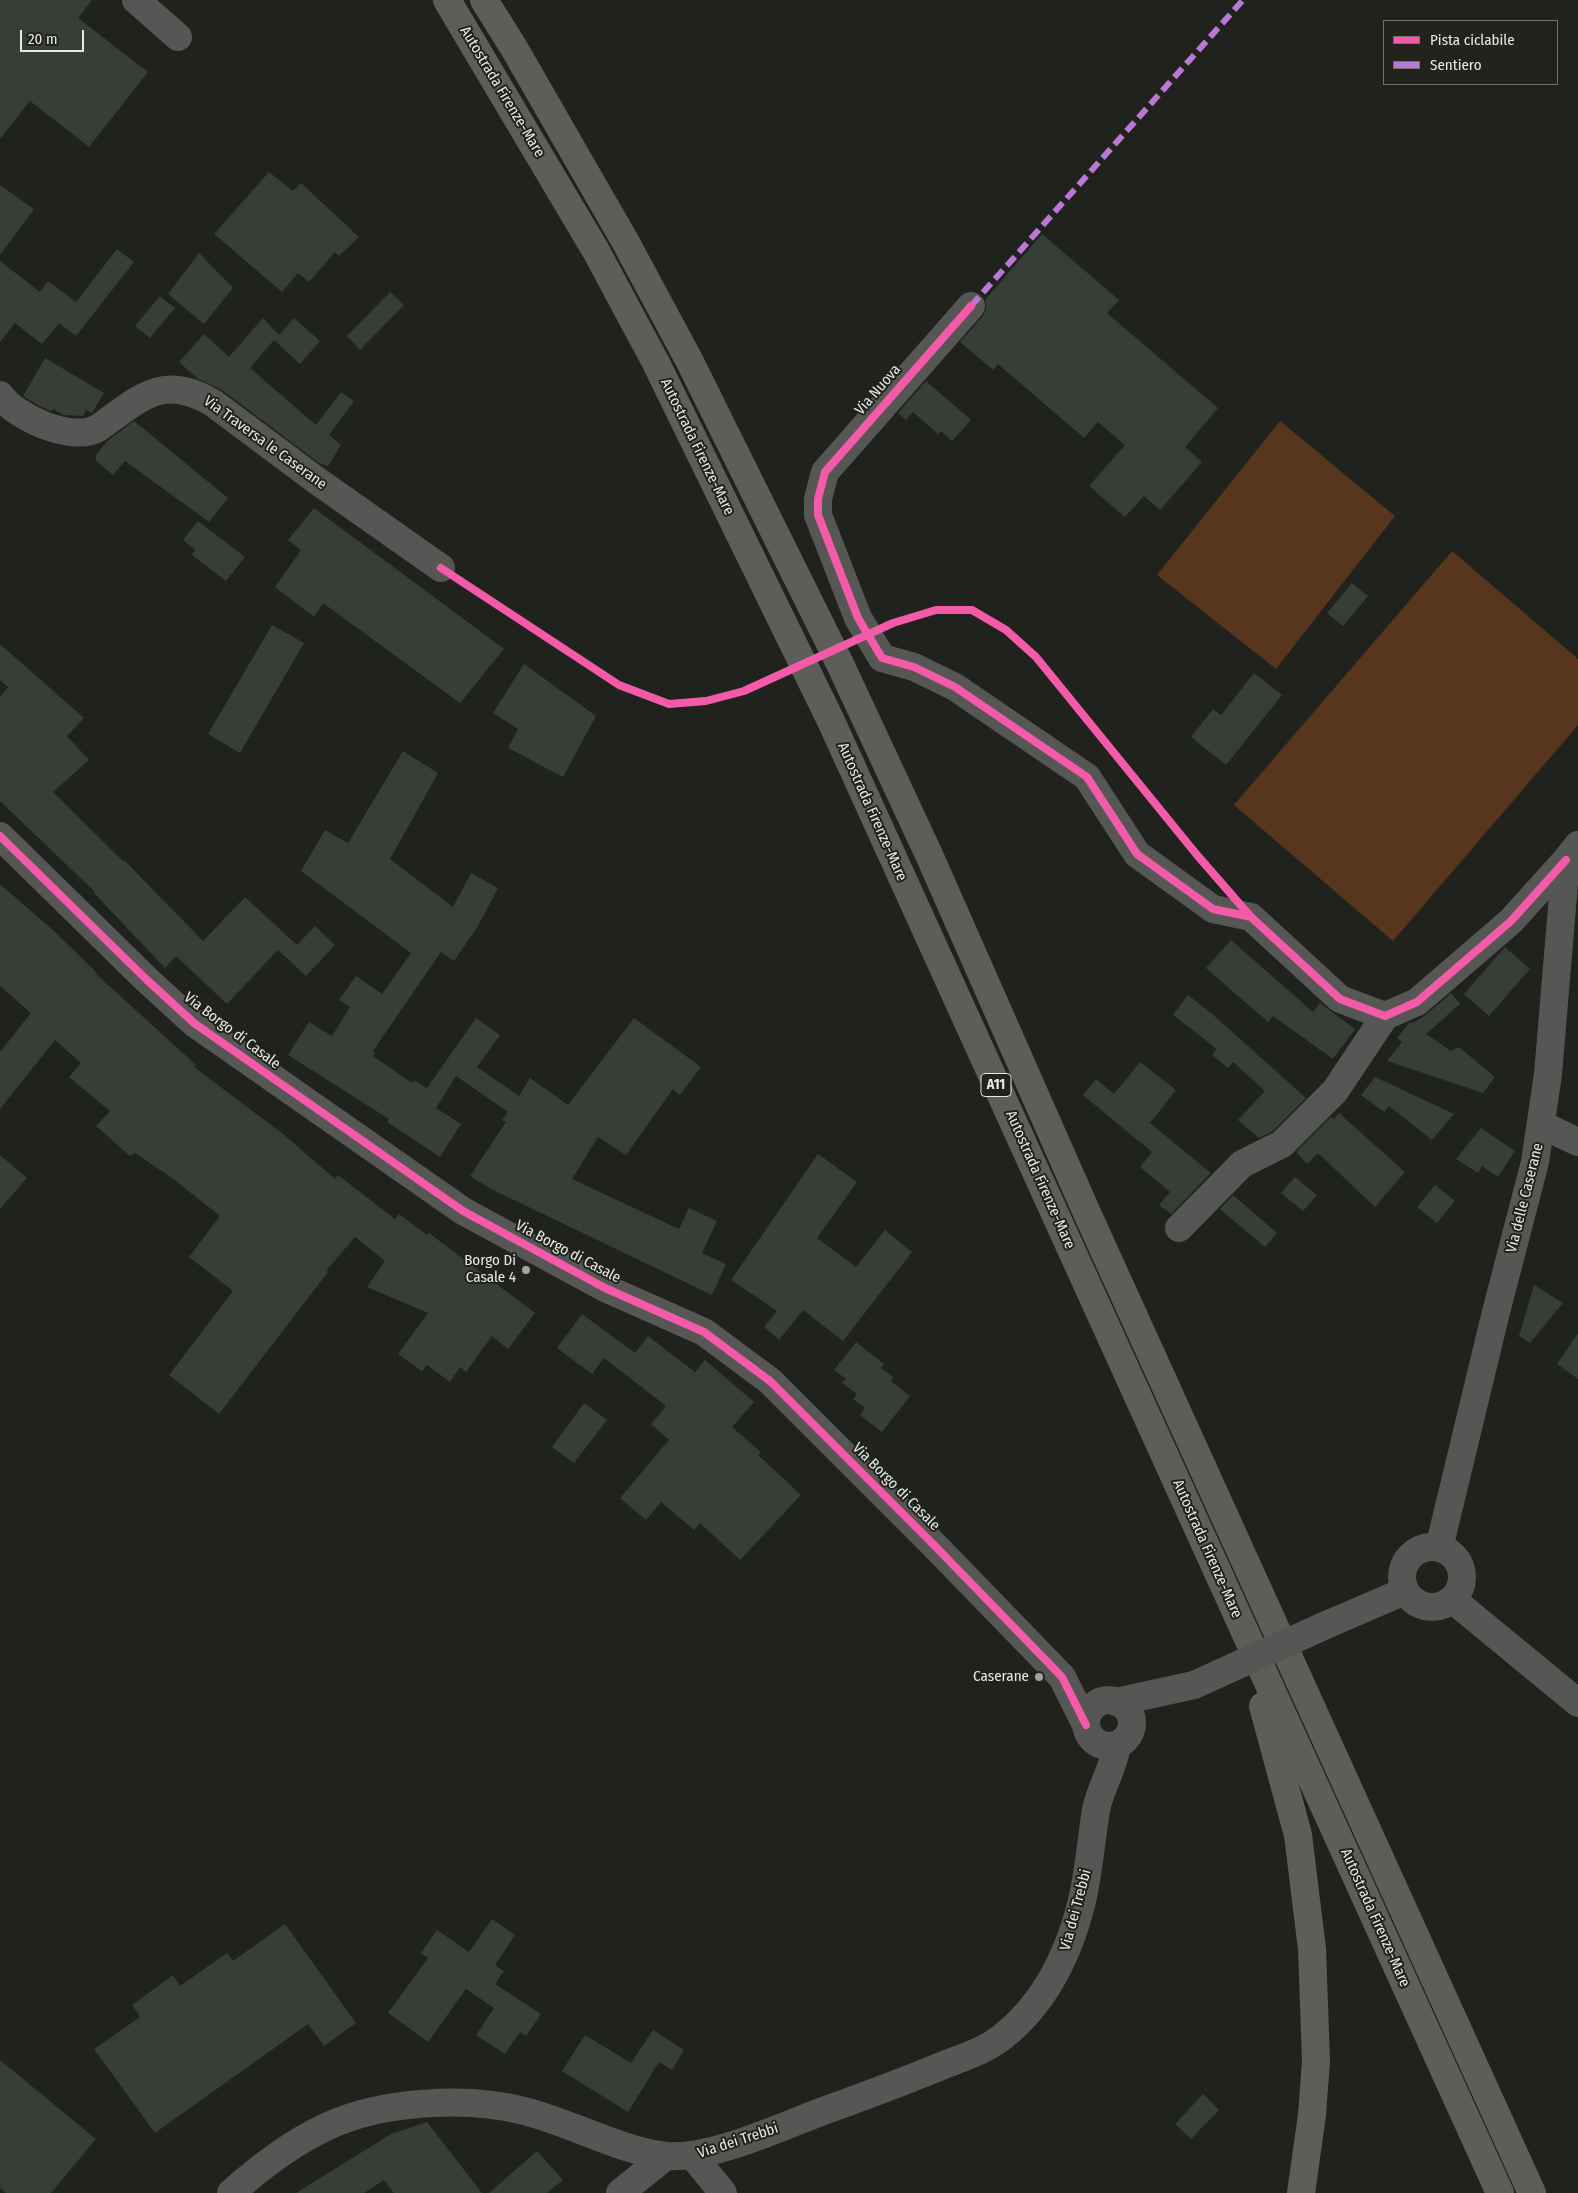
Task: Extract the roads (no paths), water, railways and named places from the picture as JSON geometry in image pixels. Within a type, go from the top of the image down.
[{"type":"highway","name":"Autostrada Firenze-Mare","points":[[447,0],[596,251],[656,363],[831,721],[1500,2193]]},
{"type":"highway","name":"Autostrada Firenze-Mare","points":[[484,0],[554,116],[630,249],[689,360],[841,666],[934,866],[1087,1213],[1532,2193]]},
{"type":"highway","points":[[1224,1586],[1278,1756],[1298,1834],[1306,1884],[1312,1949],[1316,2061],[1312,2115],[1301,2193]]},
{"type":"highway","points":[[1498,2115],[1532,2160],[1548,2193]]},
{"type":"street","points":[[136,0],[178,37]]},
{"type":"street","name":"Via Nuova","points":[[971,306],[825,472],[818,499],[818,515],[858,618],[882,658],[914,667],[955,687],[1087,777],[1137,854],[1213,909],[1251,917],[1340,999],[1386,1016]]},
{"type":"street","name":"Via Traversa le Caserane","points":[[0,395],[6,404],[22,416],[68,432],[81,434],[90,433],[152,392],[179,389],[195,393],[213,403],[316,480],[441,568]]},
{"type":"street","name":"Via Borgo di Casale","points":[[0,836],[147,980],[202,1029],[463,1212],[605,1288],[704,1332],[770,1381],[940,1551],[1062,1677],[1088,1731]]},
{"type":"street","points":[[1179,1228],[1242,1164],[1282,1144],[1336,1091],[1386,1016],[1417,1002],[1511,921],[1572,852]]},
{"type":"street","name":"Via delle Caserane","points":[[1439,1548],[1496,1312],[1535,1162],[1542,1125],[1572,852]]},
{"type":"street","points":[[1542,1125],[1578,1142]]},
{"type":"street","points":[[1422,1548],[1439,1548],[1455,1558],[1460,1565],[1462,1584],[1452,1600],[1445,1605],[1426,1607],[1418,1604],[1405,1591],[1402,1575],[1408,1559],[1422,1548]]},
{"type":"street","points":[[1194,1686],[1100,1702],[1089,1711],[1088,1731],[1102,1745],[1124,1737],[1194,1686],[1405,1591]]},
{"type":"street","points":[[1452,1600],[1578,1703]]},
{"type":"street","name":"Via Borgo di Casale","points":[[1062,1677],[1111,1701]]},
{"type":"street","points":[[1111,1701],[1127,1709],[1130,1715],[1124,1737]]},
{"type":"street","name":"Via dei Trebbi","points":[[1088,1731],[1096,1806]]},
{"type":"street","name":"Via dei Trebbi","points":[[232,2193],[292,2146],[327,2126],[352,2117],[412,2105],[474,2103],[525,2111],[642,2151],[666,2156],[693,2156],[729,2146],[924,2074],[984,2049],[1006,2034],[1036,2002],[1052,1981],[1065,1954],[1081,1903],[1096,1806],[1124,1737]]},
{"type":"street","points":[[620,2193],[666,2156]]},
{"type":"street","points":[[693,2156],[723,2193]]},
{"type":"place","name":"Borgo Di Casale 4","points":[[526,1270]]},
{"type":"place","name":"Caserane","points":[[1039,1677]]}]
